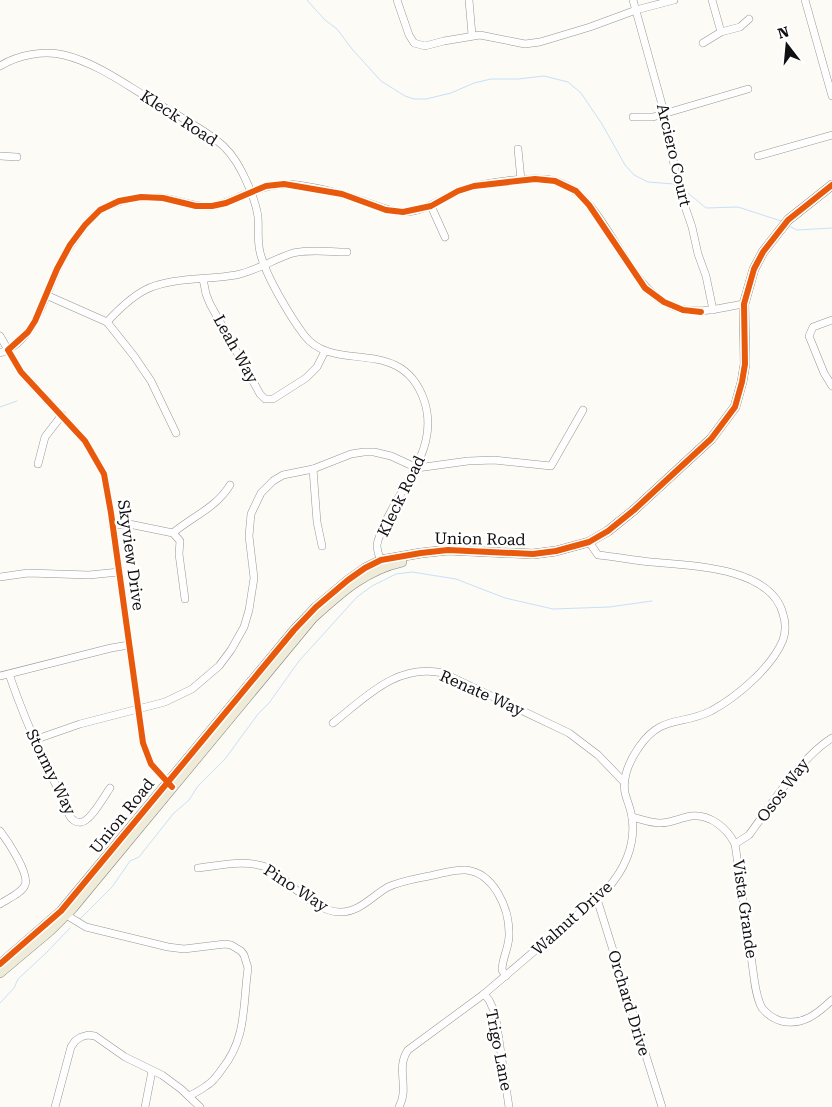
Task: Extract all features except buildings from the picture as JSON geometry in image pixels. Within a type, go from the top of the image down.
[{"type":"main road","name":"Union Road","points":[[0,973],[50,931],[130,830],[170,785],[305,618],[364,568],[421,553],[448,550],[541,554],[589,542],[634,510],[712,439],[735,407],[742,382],[745,364],[744,304],[754,269],[776,234],[788,220],[832,185]]},
{"type":"main road","name":"Union Road","points":[[0,964],[64,913]]},
{"type":"street","points":[[397,0],[409,35],[414,43],[419,46],[480,35],[525,44],[540,42],[590,27],[636,10],[674,0]]},
{"type":"street","points":[[469,0],[472,36]]},
{"type":"street","name":"Arciero Court","points":[[633,0],[665,114],[679,189],[706,276],[713,310]]},
{"type":"street","points":[[712,0],[721,32]]},
{"type":"street","points":[[805,0],[832,96]]},
{"type":"street","points":[[703,43],[721,32],[740,27],[749,19]]},
{"type":"street","name":"Kleck Road","points":[[0,66],[22,57],[41,54],[62,55],[89,64],[217,140],[233,158],[251,192],[258,216],[260,251],[264,265],[289,314],[306,338],[325,351],[383,360],[403,369],[410,375],[421,393],[428,418],[427,436],[417,468],[396,500],[379,537],[377,545],[382,564]]},
{"type":"street","points":[[633,117],[653,117],[748,89]]},
{"type":"street","points":[[758,156],[832,135]]},
{"type":"street","points":[[518,149],[521,180]]},
{"type":"street","points":[[0,156],[16,158]]},
{"type":"street","points":[[4,352],[28,332],[38,315],[57,269],[70,245],[85,225],[100,210],[119,201],[141,197],[163,198],[196,206],[212,206],[226,203],[266,186],[284,184],[342,194],[386,210],[403,212],[431,206],[458,191],[474,186],[536,179],[555,181],[576,191],[589,205],[645,288],[664,302],[683,310],[701,312],[744,304]]},
{"type":"street","points":[[431,206],[445,237]]},
{"type":"street","points":[[107,322],[124,304],[159,284],[238,274],[293,254],[309,251],[347,252]]},
{"type":"street","name":"Leah Way","points":[[203,279],[210,304],[260,394],[265,399],[272,399],[306,378],[317,367],[325,351]]},
{"type":"street","points":[[46,295],[107,322],[151,381],[176,433]]},
{"type":"street","points":[[832,320],[813,327],[809,336],[824,373],[832,386]]},
{"type":"street","name":"Skyview Drive","points":[[0,336],[4,352],[84,441],[104,474],[109,495],[143,743],[151,764],[170,785]]},
{"type":"street","points":[[34,740],[71,727],[165,702],[192,689],[219,666],[231,650],[244,626],[253,591],[253,562],[249,525],[254,506],[261,493],[273,481],[289,474],[313,469],[351,454],[364,452],[391,456],[417,468],[468,461],[494,460],[551,466],[583,410]]},
{"type":"street","points":[[38,464],[45,437],[62,415]]},
{"type":"street","points":[[313,469],[317,522],[322,546]]},
{"type":"street","points":[[173,532],[194,516],[218,502],[230,485]]},
{"type":"street","points":[[112,525],[128,524],[173,532],[180,541],[179,554],[185,599]]},
{"type":"street","points":[[589,542],[598,555],[720,570],[740,576],[764,588],[774,596],[785,620],[785,636],[779,649],[764,668],[743,688],[711,711],[660,726],[654,730],[638,748],[627,770],[624,782]]},
{"type":"street","points":[[0,577],[28,573],[89,574],[119,572]]},
{"type":"street","points":[[0,676],[129,645]]},
{"type":"street","name":"Renate Way","points":[[333,722],[382,684],[403,674],[432,671],[443,673],[569,733],[598,756],[624,782]]},
{"type":"street","name":"Stormy Way","points":[[9,674],[34,740],[74,821],[80,823],[88,820],[110,788]]},
{"type":"street","name":"Osos Way","points":[[735,844],[749,835],[808,756],[822,743],[832,738]]},
{"type":"street","name":"Walnut Drive","points":[[399,1107],[404,1088],[402,1058],[408,1050],[484,994],[597,899],[613,883],[627,860],[632,832],[632,817],[624,782]]},
{"type":"street","name":"Vista Grande","points":[[632,817],[660,823],[694,816],[706,818],[720,825],[730,834],[735,844],[754,975],[762,1008],[778,1020],[794,1022],[808,1018],[820,1011],[832,1000]]},
{"type":"street","points":[[0,831],[24,870],[26,878],[25,886],[22,890],[0,904]]},
{"type":"street","name":"Pino Way","points":[[198,868],[241,862],[261,864],[270,868],[323,908],[339,912],[354,910],[380,892],[406,881],[455,870],[476,872],[484,876],[492,884],[505,909],[510,932],[509,946],[502,966],[506,976]]},
{"type":"street","name":"Orchard Drive","points":[[597,899],[662,1107]]},
{"type":"street","points":[[64,913],[86,927],[168,947],[184,949],[225,944],[236,947],[244,955],[248,968],[242,1026],[238,1044],[232,1055],[208,1086],[189,1096]]},
{"type":"street","name":"Trigo Lane","points":[[484,994],[495,1013],[509,1107]]},
{"type":"street","points":[[55,1107],[71,1047],[75,1041],[88,1035],[95,1036],[125,1057],[162,1075],[200,1107]]},
{"type":"street","points":[[144,1107],[152,1070]]},
{"type":"waterway","points":[[307,0],[325,20],[337,29],[381,81],[405,96],[414,99],[426,99],[451,93],[474,83],[491,79],[518,79],[544,76],[568,82],[581,93],[602,124],[625,165],[634,175],[648,182],[674,184]]},
{"type":"waterway","points":[[682,188],[706,208],[738,207],[781,221]]},
{"type":"waterway","points":[[789,226],[797,230],[832,228]]},
{"type":"waterway","points":[[0,407],[17,401]]},
{"type":"waterway","points":[[80,919],[112,887],[130,861],[139,857],[173,814],[189,800],[198,786],[225,759],[299,661],[357,597],[372,586],[396,574],[412,572],[456,579],[505,598],[553,609],[609,607],[652,601]]},
{"type":"waterway","points":[[0,1003],[14,988],[18,979],[70,928]]},
{"type":"cycle path","points":[[172,787],[151,764],[143,743],[104,474],[85,441],[21,372],[8,350],[28,332],[35,321],[57,269],[70,245],[85,225],[100,210],[119,201],[141,197],[163,198],[196,206],[212,206],[226,203],[266,186],[284,184],[342,194],[386,210],[403,212],[431,206],[458,191],[474,186],[535,179],[555,181],[576,191],[589,205],[645,288],[664,302],[683,310],[701,312]]},
{"type":"cycle path","points":[[0,964],[61,911],[294,630],[316,607],[348,580],[381,560],[421,553],[448,550],[533,554],[556,551],[589,542],[608,531],[634,510],[711,439],[735,407],[742,382],[745,364],[744,304],[754,269],[763,252],[788,220],[832,185]]}]
